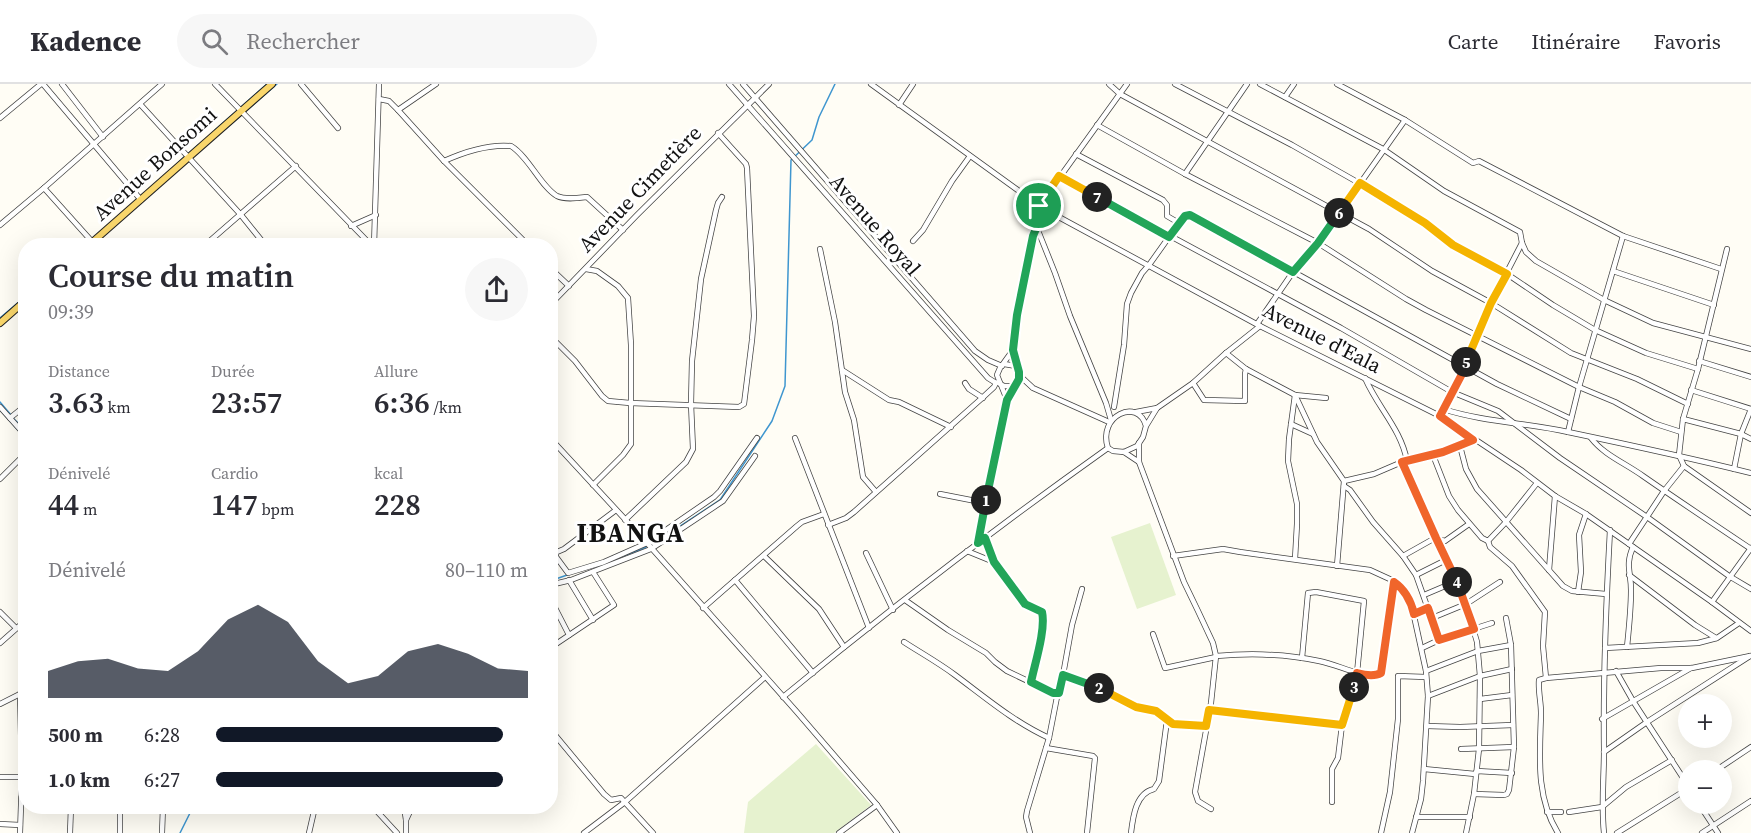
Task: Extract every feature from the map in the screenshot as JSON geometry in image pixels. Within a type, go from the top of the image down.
[{"type":"main road","name":"Avenue Bonsomi","points":[[100,238],[272,84]]},
{"type":"main road","points":[[0,323],[18,307]]},
{"type":"street","points":[[0,118],[42,84],[141,200]]},
{"type":"street","points":[[62,84],[103,137]]},
{"type":"street","points":[[0,225],[162,84]]},
{"type":"street","points":[[215,84],[364,238]]},
{"type":"street","points":[[301,84],[338,128]]},
{"type":"street","points":[[374,238],[380,84]]},
{"type":"street","points":[[424,84],[425,92]]},
{"type":"street","points":[[398,110],[436,84]]},
{"type":"street","name":"Avenue Royal","points":[[729,84],[988,378],[998,383]]},
{"type":"street","name":"Avenue Royal","points":[[743,84],[975,351],[988,360],[1003,365]]},
{"type":"street","name":"Avenue Cimetière","points":[[558,297],[769,84]]},
{"type":"street","name":"Avenue d'Eala","points":[[872,84],[1042,207],[1258,325],[1440,416],[1473,440],[1498,454],[1555,496],[1610,530],[1751,631]]},
{"type":"street","points":[[899,105],[913,84]]},
{"type":"street","points":[[1109,84],[1120,94],[1300,190],[1369,230],[1432,271],[1491,303],[1571,353],[1587,358],[1688,404]]},
{"type":"street","points":[[1027,384],[1026,380],[1019,375],[1013,350],[1017,315],[1033,236],[1042,207],[1059,176],[1127,84]]},
{"type":"street","points":[[1175,84],[1360,183],[1425,223],[1453,245],[1507,274],[1552,305],[1595,330],[1646,353],[1698,369]]},
{"type":"street","points":[[1185,174],[1247,84]]},
{"type":"street","points":[[1260,84],[1383,149],[1444,190],[1520,232],[1526,252],[1536,261],[1604,300],[1653,323],[1751,349]]},
{"type":"street","points":[[1285,97],[1294,84]]},
{"type":"street","points":[[1337,84],[1405,120],[1473,163],[1479,161],[1623,236],[1721,269]]},
{"type":"street","points":[[379,99],[388,101],[398,110],[444,161],[521,238]]},
{"type":"street","points":[[140,104],[260,238]]},
{"type":"street","points":[[1110,421],[1119,414],[1157,408],[1193,383],[1258,325],[1293,272],[1318,243],[1405,120]]},
{"type":"street","points":[[1097,125],[1318,243],[1406,299],[1653,423],[1681,432]]},
{"type":"street","points":[[558,344],[575,361],[605,399],[612,402],[739,407],[744,404],[754,316],[747,168],[746,164],[718,134]]},
{"type":"street","points":[[444,161],[466,152],[511,146],[527,161],[555,195],[565,198],[586,197],[623,230]]},
{"type":"street","points":[[1076,154],[1163,200],[1167,205],[1167,216],[1179,223]]},
{"type":"street","points":[[913,241],[923,230],[970,156]]},
{"type":"street","points":[[214,238],[296,166]]},
{"type":"street","points":[[1059,176],[1341,328],[1452,392],[1498,411],[1576,470],[1751,589]]},
{"type":"street","points":[[45,188],[86,238]]},
{"type":"street","points":[[625,520],[686,462],[692,453],[694,441],[691,404],[692,361],[701,279],[713,218],[722,197]]},
{"type":"street","points":[[351,226],[376,215]]},
{"type":"street","points":[[1114,407],[1128,304],[1142,273],[1179,223],[1185,216],[1190,215],[1497,384],[1571,419]]},
{"type":"street","points":[[1037,228],[1073,325],[1106,403],[1110,421],[1106,435],[1108,448]]},
{"type":"street","points":[[1568,432],[1623,236]]},
{"type":"street","points":[[1440,416],[1462,374],[1491,303],[1522,243]]},
{"type":"street","points":[[820,249],[863,477],[876,492]]},
{"type":"street","points":[[1727,249],[1698,369],[1683,419],[1679,455],[1684,466],[1751,513]]},
{"type":"street","points":[[594,261],[597,271]]},
{"type":"street","points":[[586,269],[597,271],[618,286],[628,298],[631,345],[632,439],[629,448],[593,485]]},
{"type":"street","points":[[1613,271],[1714,305]]},
{"type":"street","points":[[558,276],[568,286]]},
{"type":"street","points":[[1007,400],[998,383],[998,372],[1013,350]]},
{"type":"street","points":[[1226,353],[1246,369],[1295,395],[1326,398]]},
{"type":"street","points":[[1699,361],[1751,377]]},
{"type":"street","points":[[1003,365],[1016,366]]},
{"type":"street","points":[[1193,383],[1204,400],[1245,401],[1246,369]]},
{"type":"street","points":[[842,370],[889,400],[899,402],[951,427]]},
{"type":"street","points":[[978,543],[1007,400],[1019,375]]},
{"type":"street","points":[[1365,378],[1372,395],[1404,445],[1405,462],[1457,582],[1474,629],[1480,676],[1479,749],[1474,794],[1466,833]]},
{"type":"street","points":[[965,383],[969,389],[983,398]]},
{"type":"street","points":[[998,383],[1004,386],[1027,384],[1080,410],[1110,421]]},
{"type":"street","points":[[828,525],[846,518],[998,383]]},
{"type":"street","points":[[1691,390],[1751,409],[1741,434],[1734,469]]},
{"type":"street","points":[[1295,395],[1288,461],[1297,504],[1295,559]]},
{"type":"street","points":[[1295,395],[1313,434],[1344,484],[1416,575],[1439,640]]},
{"type":"street","points":[[1106,403],[1114,407],[1119,414]]},
{"type":"street","points":[[0,407],[18,427]]},
{"type":"street","points":[[1108,448],[1124,452],[1139,444],[1157,408]]},
{"type":"street","points":[[1443,409],[1679,455],[1751,473]]},
{"type":"street","points":[[10,418],[18,412]]},
{"type":"street","points":[[1135,413],[1143,418],[1146,426]]},
{"type":"street","points":[[1683,419],[1741,434],[1751,439]]},
{"type":"street","points":[[1291,424],[1313,434]]},
{"type":"street","points":[[558,562],[568,573],[649,546],[720,491],[757,438]]},
{"type":"street","points":[[795,438],[869,628]]},
{"type":"street","points":[[1590,438],[1598,448],[1751,548],[1712,602]]},
{"type":"street","points":[[1344,484],[1473,440]]},
{"type":"street","points":[[1139,444],[1139,462],[1173,556],[1213,643],[1216,657],[1195,792],[1198,801],[1212,809]]},
{"type":"street","points":[[1460,446],[1466,469],[1477,489],[1567,589],[1606,594]]},
{"type":"street","points":[[558,447],[783,697],[877,805],[897,833]]},
{"type":"street","points":[[783,697],[967,551],[1108,448]]},
{"type":"street","points":[[1124,452],[1139,462]]},
{"type":"street","points":[[1433,455],[1449,496],[1458,510],[1482,538],[1488,541],[1490,547],[1512,566],[1545,612],[1543,646],[1546,678]]},
{"type":"street","points":[[558,583],[592,572],[649,546],[723,501],[755,456]]},
{"type":"street","points":[[0,479],[18,461]]},
{"type":"street","points":[[1627,647],[1630,625],[1629,558],[1631,546],[1664,491],[1684,466]]},
{"type":"street","points":[[1488,541],[1537,483]]},
{"type":"street","points":[[1337,566],[1344,484]]},
{"type":"street","points":[[940,494],[986,503]]},
{"type":"street","points":[[1549,570],[1555,496]]},
{"type":"street","points":[[558,552],[616,510]]},
{"type":"street","points":[[703,608],[802,522],[824,514]]},
{"type":"street","points":[[1578,592],[1581,572],[1579,535],[1586,514]]},
{"type":"street","points":[[1403,556],[1436,538],[1445,541],[1469,524]]},
{"type":"street","points":[[1604,833],[1602,719],[1610,530]]},
{"type":"street","points":[[985,538],[994,562],[1025,604],[1042,612],[1042,632],[1031,682]]},
{"type":"street","points":[[1173,556],[1223,549],[1370,570],[1400,586],[1414,614],[1422,648],[1428,696],[1421,799],[1412,833]]},
{"type":"street","points":[[967,551],[994,562]]},
{"type":"street","points":[[866,553],[893,609]]},
{"type":"street","points":[[764,556],[823,615],[844,647]]},
{"type":"street","points":[[1416,575],[1446,560]]},
{"type":"street","points":[[558,643],[615,605],[592,572]]},
{"type":"street","points":[[1629,574],[1717,638]]},
{"type":"street","points":[[735,579],[813,673]]},
{"type":"street","points":[[569,580],[593,620]]},
{"type":"street","points":[[1153,634],[1165,668],[1216,657],[1245,654],[1302,658],[1365,675],[1376,675],[1381,673],[1394,582]]},
{"type":"street","points":[[1424,595],[1457,582]]},
{"type":"street","points":[[1432,618],[1466,604],[1500,582]]},
{"type":"street","points":[[1030,833],[1026,817],[1046,748],[1056,694],[1063,675],[1072,625],[1082,589]]},
{"type":"street","points":[[1302,658],[1308,593],[1316,592],[1364,601],[1357,673],[1342,725],[1338,758],[1332,769],[1332,802]]},
{"type":"street","points":[[905,600],[948,630],[986,652],[1007,671],[1056,694]]},
{"type":"street","points":[[1414,614],[1428,608]]},
{"type":"street","points":[[0,612],[16,628],[0,643]]},
{"type":"street","points":[[558,614],[569,635]]},
{"type":"street","points":[[1474,794],[1504,795],[1509,790],[1514,747],[1511,645],[1506,618]]},
{"type":"street","points":[[1422,648],[1492,622]]},
{"type":"street","points":[[1605,648],[1690,644],[1717,638],[1739,623]]},
{"type":"street","points":[[904,642],[955,675],[979,695],[1029,729],[1048,738]]},
{"type":"street","points":[[1381,833],[1390,792],[1398,719],[1398,676],[1426,674],[1478,651],[1511,645]]},
{"type":"street","points":[[1558,833],[1547,812],[1540,783],[1539,681],[1546,678],[1616,671],[1692,668],[1750,655]]},
{"type":"street","points":[[1604,752],[1750,655]]},
{"type":"street","points":[[1602,719],[1692,668]]},
{"type":"street","points":[[1428,696],[1480,676],[1512,669]]},
{"type":"street","points":[[1616,671],[1678,770]]},
{"type":"street","points":[[1063,675],[1113,694],[1136,707],[1156,711],[1178,725],[1206,726]]},
{"type":"street","points":[[584,833],[625,802],[765,677]]},
{"type":"street","points":[[0,704],[18,695]]},
{"type":"street","points":[[1480,699],[1512,695]]},
{"type":"street","points":[[1209,710],[1342,725]]},
{"type":"street","points":[[1131,833],[1132,820],[1142,794],[1154,789],[1159,781],[1167,720]]},
{"type":"street","points":[[1427,726],[1513,725]]},
{"type":"street","points":[[558,739],[604,794],[611,800],[621,798],[653,833]]},
{"type":"street","points":[[1461,749],[1514,747]]},
{"type":"street","points":[[1046,748],[1095,758],[1087,833]]},
{"type":"street","points":[[1732,760],[1751,748]]},
{"type":"street","points":[[1569,812],[1602,807],[1626,787],[1672,760]]},
{"type":"street","points":[[1424,769],[1474,774],[1477,771],[1512,773]]},
{"type":"street","points":[[0,777],[18,777]]},
{"type":"street","points":[[1617,833],[1678,795]]},
{"type":"street","points":[[1702,833],[1751,801]]},
{"type":"street","points":[[839,833],[877,805]]},
{"type":"street","points":[[1547,812],[1561,812]]},
{"type":"street","points":[[20,814],[20,833]]},
{"type":"street","points":[[70,833],[71,814]]},
{"type":"street","points":[[120,814],[120,833]]},
{"type":"street","points":[[162,833],[163,814]]},
{"type":"street","points":[[309,833],[313,814]]},
{"type":"street","points":[[379,814],[397,833]]},
{"type":"street","points":[[405,814],[406,833]]},
{"type":"street","points":[[406,820],[409,814]]},
{"type":"street","points":[[1706,814],[1718,833]]},
{"type":"street","points":[[1416,817],[1470,817]]},
{"type":"street","points":[[0,824],[20,825]]},
{"type":"street","points":[[1625,827],[1629,833]]},
{"type":"green space","points":[[1150,523],[1176,595],[1137,609],[1111,537]]},
{"type":"green space","points":[[816,744],[871,805],[834,833],[744,833],[748,802]]},
{"type":"waterway","points":[[215,130],[267,84]]},
{"type":"waterway","points":[[223,131],[277,84]]},
{"type":"waterway","points":[[620,557],[659,540],[720,500],[772,421],[785,386],[791,160],[812,140],[819,117],[835,84]]},
{"type":"waterway","points":[[188,154],[198,145]]},
{"type":"waterway","points":[[177,164],[184,157]]},
{"type":"waterway","points":[[0,318],[18,303]]},
{"type":"waterway","points":[[0,402],[11,415]]},
{"type":"waterway","points":[[0,410],[18,430]]},
{"type":"waterway","points":[[14,419],[18,423]]},
{"type":"waterway","points":[[558,578],[570,574]]},
{"type":"waterway","points":[[180,833],[190,814]]},
{"type":"district","name":"IBANGA","points":[[631,533]]},
{"type":"route","points":[[1059,176],[1169,237],[1185,216],[1190,215],[1293,272],[1318,243],[1360,183],[1403,208],[1453,245],[1507,274],[1491,303],[1462,374],[1440,416],[1473,440],[1443,452],[1402,462],[1457,582],[1474,629],[1439,640],[1428,608],[1414,614],[1406,595],[1394,582],[1381,673],[1365,675],[1357,673],[1342,725],[1209,710],[1206,726],[1178,725],[1173,724],[1156,711],[1136,707],[1113,694],[1063,675],[1059,693],[1053,693],[1031,682],[1042,632],[1042,612],[1025,604],[994,562],[985,538],[978,543],[1007,400],[1019,379],[1013,350],[1017,315],[1033,236],[1044,209],[1039,206],[1059,176]]}]
